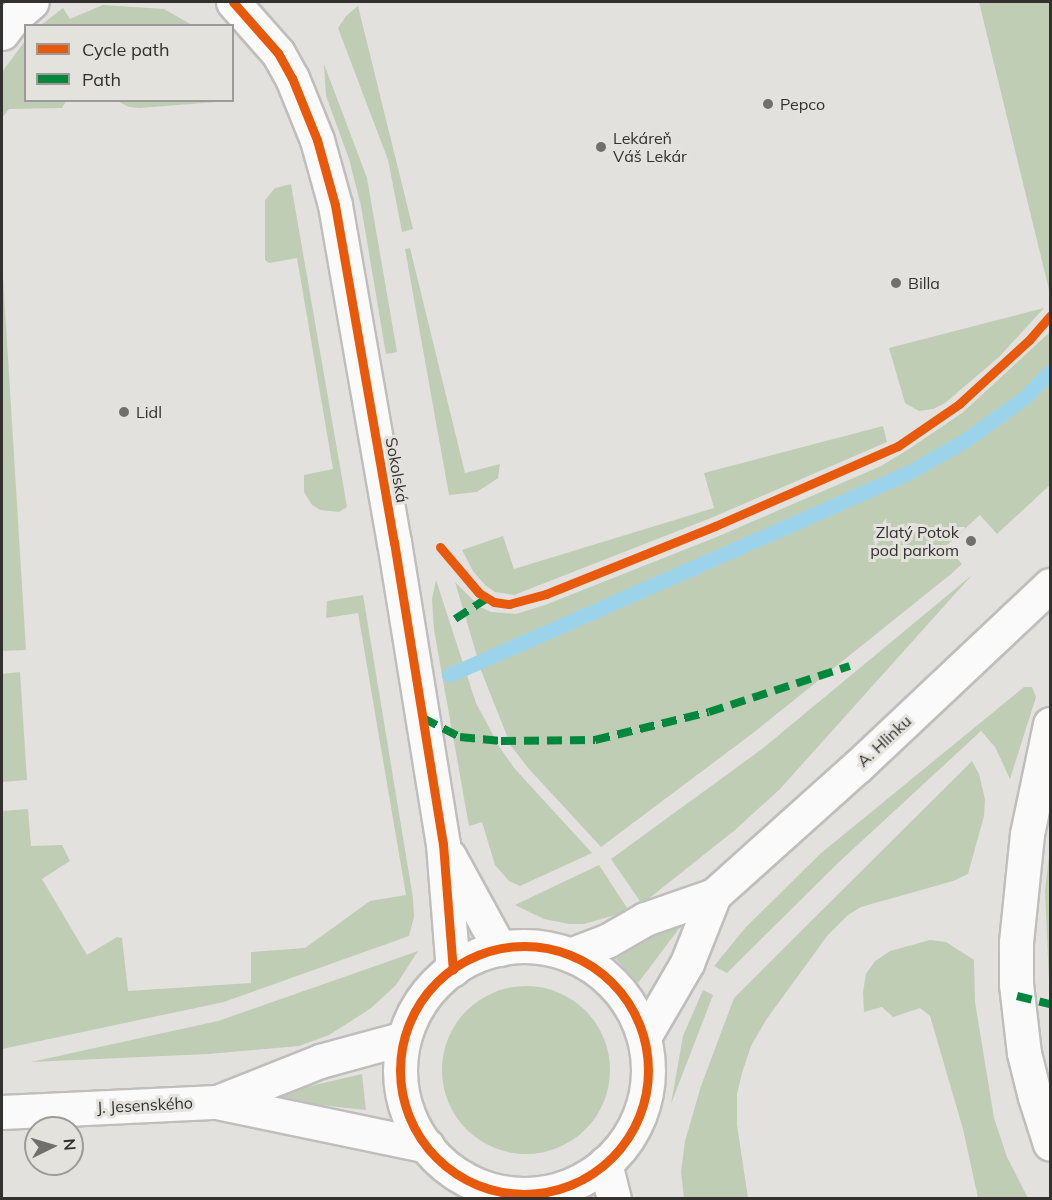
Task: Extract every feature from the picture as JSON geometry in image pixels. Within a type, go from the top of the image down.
[{"type":"street","points":[[2,33],[14,17],[32,2]]},
{"type":"street","name":"Sokolská","points":[[233,2],[278,53],[292,78],[316,140],[335,205],[394,542],[443,844],[453,970]]},
{"type":"street","name":"A. Hlinku","points":[[714,895],[858,766],[1050,585]]},
{"type":"street","points":[[1050,724],[1027,834],[1016,943],[1017,990],[1024,1053],[1050,1143]]},
{"type":"street","points":[[443,844],[500,949]]},
{"type":"street","points":[[570,955],[607,940],[645,919],[714,895]]},
{"type":"street","points":[[644,1037],[687,963],[714,895]]},
{"type":"street","points":[[534,947],[570,955],[590,964],[611,979],[634,1012],[644,1037],[649,1072],[640,1109],[623,1141],[604,1163],[590,1175],[557,1189],[519,1196],[466,1178],[438,1159],[409,1120],[398,1092],[397,1062],[404,1038],[419,1006],[453,970],[475,958],[500,949],[534,947]]},
{"type":"street","name":"J. Jesenského","points":[[218,1102],[320,1061],[404,1038]]},
{"type":"street","name":"J. Jesenského","points":[[2,1112],[218,1102],[427,1146]]},
{"type":"street","points":[[604,1163],[615,1198]]},
{"type":"green space","points":[[979,2],[1050,2],[1050,294]]},
{"type":"green space","points":[[103,5],[164,9],[190,24],[42,24],[63,8],[70,19]]},
{"type":"green space","points":[[358,6],[413,229],[402,232],[388,160],[338,28],[346,16]]},
{"type":"green space","points":[[24,42],[24,102],[65,102],[62,108],[9,109],[2,118],[2,72]]},
{"type":"green space","points":[[324,64],[367,178],[397,352],[386,354],[361,206],[349,159],[326,96]]},
{"type":"green space","points":[[119,102],[215,102],[140,108],[129,107]]},
{"type":"green space","points":[[291,184],[347,507],[339,512],[320,510],[312,505],[304,492],[304,475],[333,469],[297,258],[269,263],[265,260],[265,200],[275,188]]},
{"type":"green space","points":[[410,248],[465,473],[500,464],[498,478],[477,492],[449,495],[405,249]]},
{"type":"green space","points":[[2,261],[26,650],[2,651]]},
{"type":"green space","points":[[1044,308],[999,357],[945,403],[933,409],[919,411],[905,403],[889,348]]},
{"type":"green space","points":[[1050,332],[1050,485],[997,534],[980,515],[946,546],[962,564],[951,574],[753,733],[601,847],[529,769],[511,746],[482,673],[455,582],[480,607],[491,612],[516,614],[545,605],[719,536],[881,466],[909,449],[962,413]]},
{"type":"green space","points":[[883,426],[887,442],[711,518],[514,595],[495,592],[485,585],[473,571],[462,550],[503,536],[514,569],[714,508],[704,473]]},
{"type":"green space","points":[[972,575],[780,789],[735,830],[642,904],[611,859],[762,749]]},
{"type":"green space","points":[[436,580],[476,703],[500,748],[515,769],[592,853],[520,886],[509,881],[495,865],[482,822],[469,826],[434,630],[432,599]]},
{"type":"green space","points":[[363,595],[413,898],[414,917],[409,936],[224,1002],[2,1049],[2,811],[28,809],[31,846],[62,845],[70,861],[42,879],[87,955],[117,937],[122,938],[128,991],[251,983],[251,952],[305,948],[370,901],[406,895],[358,613],[326,618],[327,601]]},
{"type":"green space","points":[[20,672],[27,780],[2,782],[2,674]]},
{"type":"green space","points":[[1024,687],[1032,687],[1036,697],[1010,779],[995,747],[981,731],[838,863],[727,973],[714,966],[746,927],[820,854]]},
{"type":"green space","points":[[972,761],[979,774],[985,799],[984,816],[968,874],[953,881],[861,907],[848,915],[827,936],[766,1020],[751,1046],[742,1073],[737,1094],[737,1125],[748,1198],[684,1198],[681,1172],[685,1141],[701,1086],[734,998]]},
{"type":"green space","points":[[1050,846],[1050,1002],[1045,891]]},
{"type":"green space","points":[[599,865],[629,911],[584,924],[569,924],[544,919],[515,905]]},
{"type":"green space","points":[[677,920],[681,921],[681,926],[638,983],[616,959]]},
{"type":"green space","points":[[930,940],[946,942],[974,960],[975,1002],[994,1118],[1007,1157],[1028,1198],[978,1198],[963,1129],[930,1016],[920,1008],[893,1017],[882,1007],[864,1012],[863,992],[866,974],[875,961],[890,951]]},
{"type":"green space","points":[[418,951],[396,985],[370,1009],[329,1035],[299,1046],[208,1054],[31,1062],[218,1021]]},
{"type":"green space","points":[[526,986],[542,987],[558,992],[586,1010],[604,1038],[609,1054],[609,1086],[604,1102],[586,1130],[558,1148],[542,1153],[526,1154],[510,1153],[494,1148],[466,1130],[448,1102],[443,1086],[442,1070],[443,1054],[448,1038],[466,1010],[494,992],[510,987]]},
{"type":"green space","points":[[703,990],[713,995],[671,1104],[683,1036]]},
{"type":"green space","points":[[362,1074],[366,1110],[283,1101],[285,1092]]},
{"type":"waterway","points":[[449,675],[908,473],[964,441],[1024,398],[1050,372]]},
{"type":"marked path","points":[[455,619],[487,598]]},
{"type":"marked path","points":[[423,718],[460,737],[501,741],[595,740],[709,712],[850,666]]},
{"type":"marked path","points":[[1017,996],[1050,1004]]},
{"type":"cycle path","points":[[233,2],[278,53],[292,78],[317,140],[335,205],[394,542],[443,844],[453,970]]},
{"type":"cycle path","points":[[440,547],[479,593],[494,602],[509,604],[546,594],[715,526],[898,446],[959,404],[1029,340],[1050,316]]},
{"type":"cycle path","points":[[524,946],[548,949],[571,956],[593,967],[612,982],[627,1001],[638,1023],[645,1046],[648,1070],[645,1094],[638,1117],[627,1139],[612,1158],[593,1173],[571,1184],[548,1191],[524,1194],[500,1191],[477,1184],[455,1173],[436,1158],[421,1139],[410,1117],[403,1094],[400,1070],[403,1046],[410,1023],[421,1001],[436,982],[455,967],[477,956],[500,949],[524,946]]},
{"type":"place","name":"Pepco","points":[[768,104]]},
{"type":"place","name":"Lekáreň Váš Lekár","points":[[601,147]]},
{"type":"place","name":"Billa","points":[[896,283]]},
{"type":"place","name":"Lidl","points":[[124,412]]},
{"type":"place","name":"Zlatý Potok pod parkom","points":[[971,541]]}]
